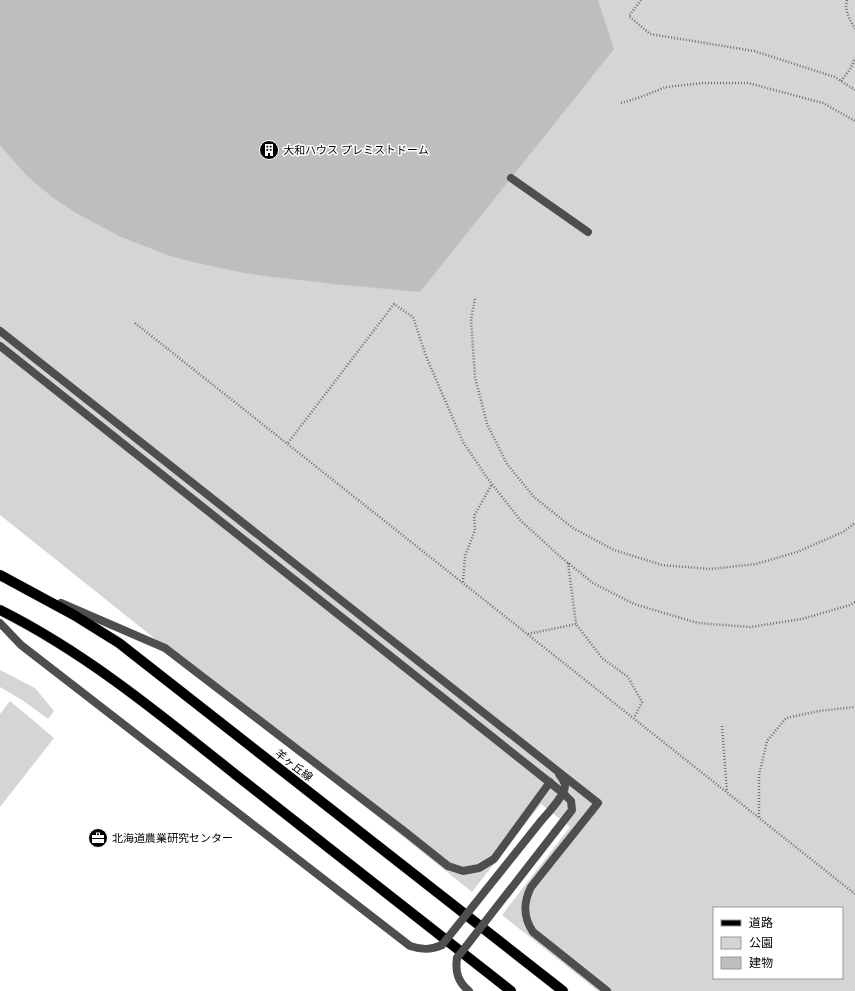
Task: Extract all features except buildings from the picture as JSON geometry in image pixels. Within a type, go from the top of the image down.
[{"type":"main road","name":"羊ヶ丘線","points":[[0,575],[74,615],[119,643],[563,991]]},
{"type":"main road","points":[[0,610],[46,634],[104,673],[193,740],[511,991]]},
{"type":"lane","points":[[511,178],[588,232]]},
{"type":"lane","points":[[0,331],[598,803],[532,888],[527,895],[525,904],[526,920],[533,932],[607,991]]},
{"type":"lane","points":[[0,346],[550,782],[571,801],[572,810],[570,815],[555,832],[457,958],[457,975],[463,986],[469,991]]},
{"type":"lane","points":[[23,587],[165,648],[404,831],[442,862],[455,869],[471,870],[479,868],[494,859],[550,782]]},
{"type":"lane","points":[[0,623],[21,645],[410,946],[425,949],[442,945],[563,793],[565,786],[564,781],[553,768]]},
{"type":"path","points":[[641,0],[629,16],[650,34],[754,51],[834,77],[855,90]]},
{"type":"path","points":[[847,0],[845,6],[850,21],[855,29]]},
{"type":"path","points":[[841,81],[855,58]]},
{"type":"path","points":[[621,103],[666,87],[703,83],[748,83],[823,103],[855,121]]},
{"type":"path","points":[[475,299],[471,319],[475,377],[487,424],[507,464],[534,497],[573,528],[614,550],[662,564],[711,569],[756,564],[797,552],[843,532],[855,523]]},
{"type":"path","points":[[288,443],[394,304],[413,317],[426,356],[463,442],[492,484],[521,521],[593,583],[634,604],[698,623],[750,627],[802,619],[850,605],[855,602]]},
{"type":"path","points":[[135,323],[855,894]]},
{"type":"path","points":[[463,583],[466,556],[475,530],[474,516],[492,484]]},
{"type":"path","points":[[568,563],[576,624],[602,658],[628,677],[642,702],[634,718]]},
{"type":"path","points":[[528,634],[576,624]]},
{"type":"path","points":[[759,817],[759,775],[767,741],[786,718],[819,711],[855,707]]},
{"type":"path","points":[[722,726],[727,792]]},
{"type":"green space","points":[[0,0],[855,0],[855,991],[598,991],[502,915],[570,827],[541,804],[472,892],[0,515]]},
{"type":"green space","points":[[0,670],[35,688],[54,711],[48,719],[22,700],[0,687]]},
{"type":"green space","points":[[10,701],[54,738],[0,807],[0,714]]},
{"type":"place","name":"大和ハウス プレミストドーム","points":[[269,150]]},
{"type":"place","name":"北海道農業研究センター","points":[[98,838]]}]
